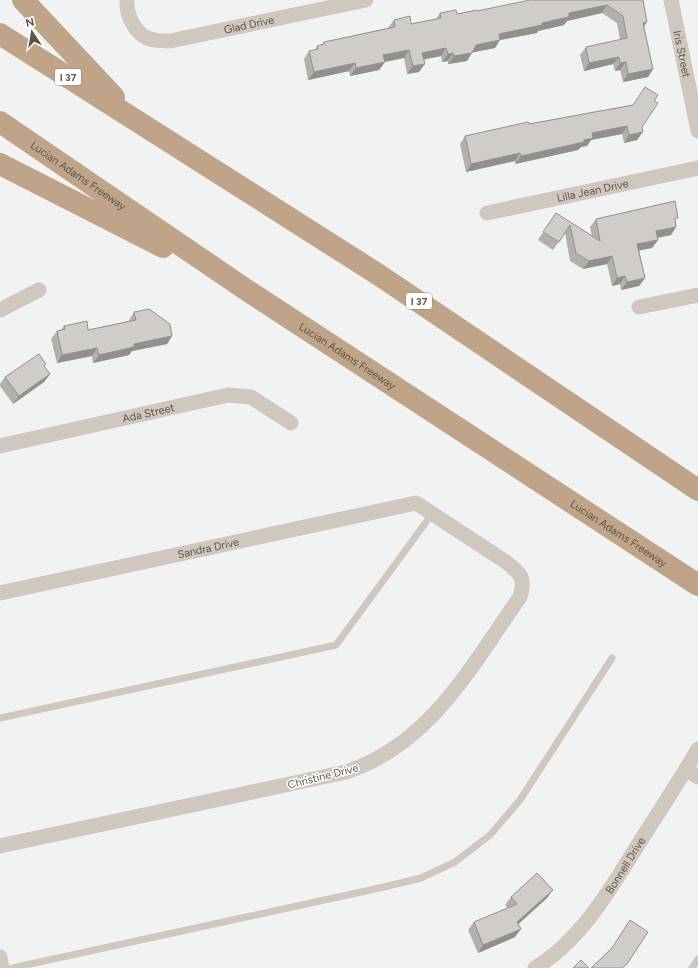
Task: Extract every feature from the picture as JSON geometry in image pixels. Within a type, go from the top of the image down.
[{"type":"highway","points":[[23,0],[136,120]]},
{"type":"highway","name":"I 37","points":[[0,34],[438,314],[698,490]]},
{"type":"highway","name":"Lucian Adams Freeway","points":[[0,122],[245,288],[698,585]]},
{"type":"highway","points":[[0,164],[245,288]]},
{"type":"street","name":"Glad Drive","points":[[127,0],[129,16],[136,28],[144,36],[153,40],[170,41],[366,0]]},
{"type":"street","name":"Iris Street","points":[[671,0],[698,131]]},
{"type":"street","name":"Lilla Jean Drive","points":[[487,213],[698,168]]},
{"type":"street","points":[[0,310],[39,290]]},
{"type":"street","points":[[639,308],[698,295]]},
{"type":"street","name":"Ada Street","points":[[0,446],[228,395],[251,397],[291,423]]},
{"type":"street","name":"Christine Drive","points":[[0,846],[346,772],[381,757],[422,728],[444,706],[520,597],[523,588],[523,579],[518,571],[416,503]]},
{"type":"street","name":"Sandra Drive","points":[[0,593],[416,503]]},
{"type":"street","name":"Bonnell Drive","points":[[535,968],[561,949],[577,932],[612,886],[692,773],[698,749]]},
{"type":"street","points":[[0,957],[2,968]]},
{"type":"lane","points":[[0,718],[336,645],[432,514]]},
{"type":"lane","points":[[12,968],[384,887],[421,878],[455,862],[490,835],[520,800],[612,658]]},
{"type":"lane","points":[[692,968],[698,959]]},
{"type":"building","points":[[530,0],[643,0],[647,22],[643,23],[653,69],[628,74],[626,62],[620,63],[619,57],[589,63],[586,47],[627,38],[623,16],[607,5],[569,13],[569,17],[542,23],[542,25],[499,34],[500,40],[476,45],[472,53],[454,56],[453,53],[448,54],[446,48],[422,53],[425,64],[413,66],[409,50],[383,55],[385,62],[356,68],[355,63],[314,72],[309,51],[318,49],[317,46],[324,44],[324,42],[395,27],[394,20],[410,16],[411,24],[441,18],[440,13],[456,10],[457,14]]},
{"type":"building","points":[[645,87],[658,95],[654,101],[658,103],[642,127],[643,132],[629,135],[627,126],[592,133],[593,138],[584,140],[584,142],[521,156],[520,153],[471,164],[465,136],[528,122],[529,124],[633,105]]},
{"type":"building","points":[[675,201],[678,218],[675,218],[676,227],[656,231],[658,240],[637,244],[645,278],[627,282],[625,276],[617,278],[612,256],[589,261],[576,253],[570,225],[559,242],[543,232],[556,213],[600,241],[596,219]]},
{"type":"building","points":[[149,309],[170,324],[172,336],[134,344],[134,347],[99,355],[97,348],[62,355],[57,331],[65,329],[64,326],[87,321],[88,330],[136,320],[134,312]]},
{"type":"building","points":[[39,354],[46,364],[44,366],[50,374],[19,396],[5,377]]},
{"type":"building","points":[[537,873],[553,890],[517,922],[521,929],[483,945],[474,922],[517,904],[511,897]]},
{"type":"building","points":[[630,920],[648,932],[627,964],[622,968],[591,968],[612,948]]},
{"type":"building","points":[[581,960],[589,968],[573,968]]}]
